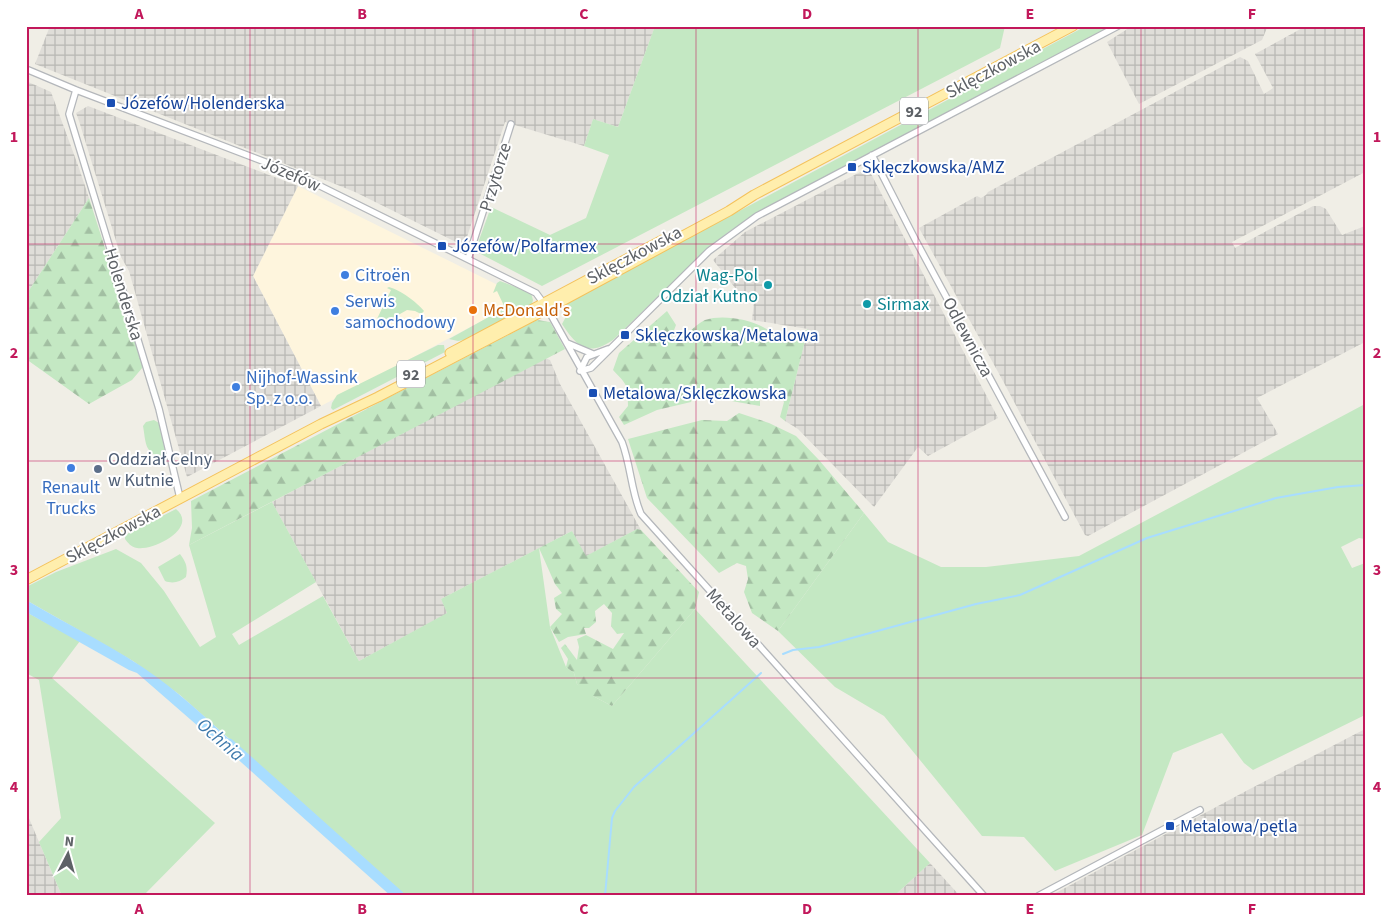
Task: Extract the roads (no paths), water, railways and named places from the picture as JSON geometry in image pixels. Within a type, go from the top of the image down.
[{"type":"main road","name":"Sklęczkowska","points":[[26,580],[358,405],[378,397],[727,207],[754,195],[1074,26]]},
{"type":"street","points":[[580,371],[590,368],[625,336],[709,251],[757,216],[1118,26]]},
{"type":"street","name":"Józefów","points":[[26,69],[166,125],[294,173],[536,293],[545,306]]},
{"type":"street","name":"Holenderska","points":[[76,90],[69,114],[159,410],[180,498]]},
{"type":"street","name":"Przytorze","points":[[468,259],[511,124]]},
{"type":"street","name":"Odlewnicza","points":[[872,155],[916,241],[1065,517]]},
{"type":"street","name":"Metalowa","points":[[545,306],[580,371],[622,442],[627,455],[634,495],[641,514],[984,896]]},
{"type":"street","points":[[566,343],[592,354]]},
{"type":"street","points":[[580,371],[587,357],[609,349]]},
{"type":"street","points":[[1038,896],[1200,810]]},
{"type":"water","points":[[26,600],[126,657],[169,686],[242,751],[237,760],[137,673],[26,612]]},
{"type":"waterway","points":[[783,654],[793,650],[819,647],[976,604],[1020,595],[1147,538],[1276,498],[1338,487],[1365,485]]},
{"type":"waterway","points":[[605,896],[612,818],[615,811],[634,787],[761,673]]},
{"type":"waterway","name":"Ochnia","points":[[229,744],[399,896]]},
{"type":"place","name":"Józefów/Holenderska","points":[[111,103]]},
{"type":"place","name":"Sklęczkowska/AMZ","points":[[852,167]]},
{"type":"place","name":"Józefów/Polfarmex","points":[[442,246]]},
{"type":"place","name":"Citroën","points":[[345,275]]},
{"type":"place","name":"Wag-Pol Odział Kutno","points":[[768,285]]},
{"type":"place","name":"Sirmax","points":[[867,304]]},
{"type":"place","name":"McDonald's","points":[[473,310]]},
{"type":"place","name":"Serwis samochodowy","points":[[335,311]]},
{"type":"place","name":"Sklęczkowska/Metalowa","points":[[625,335]]},
{"type":"place","name":"Nijhof-Wassink Sp. z o.o.","points":[[236,387]]},
{"type":"place","name":"Metalowa/Sklęczkowska","points":[[593,393]]},
{"type":"place","name":"Renault Trucks","points":[[71,468]]},
{"type":"place","name":"Oddział Celny w Kutnie","points":[[98,469]]},
{"type":"place","name":"Metalowa/pętla","points":[[1170,826]]}]
